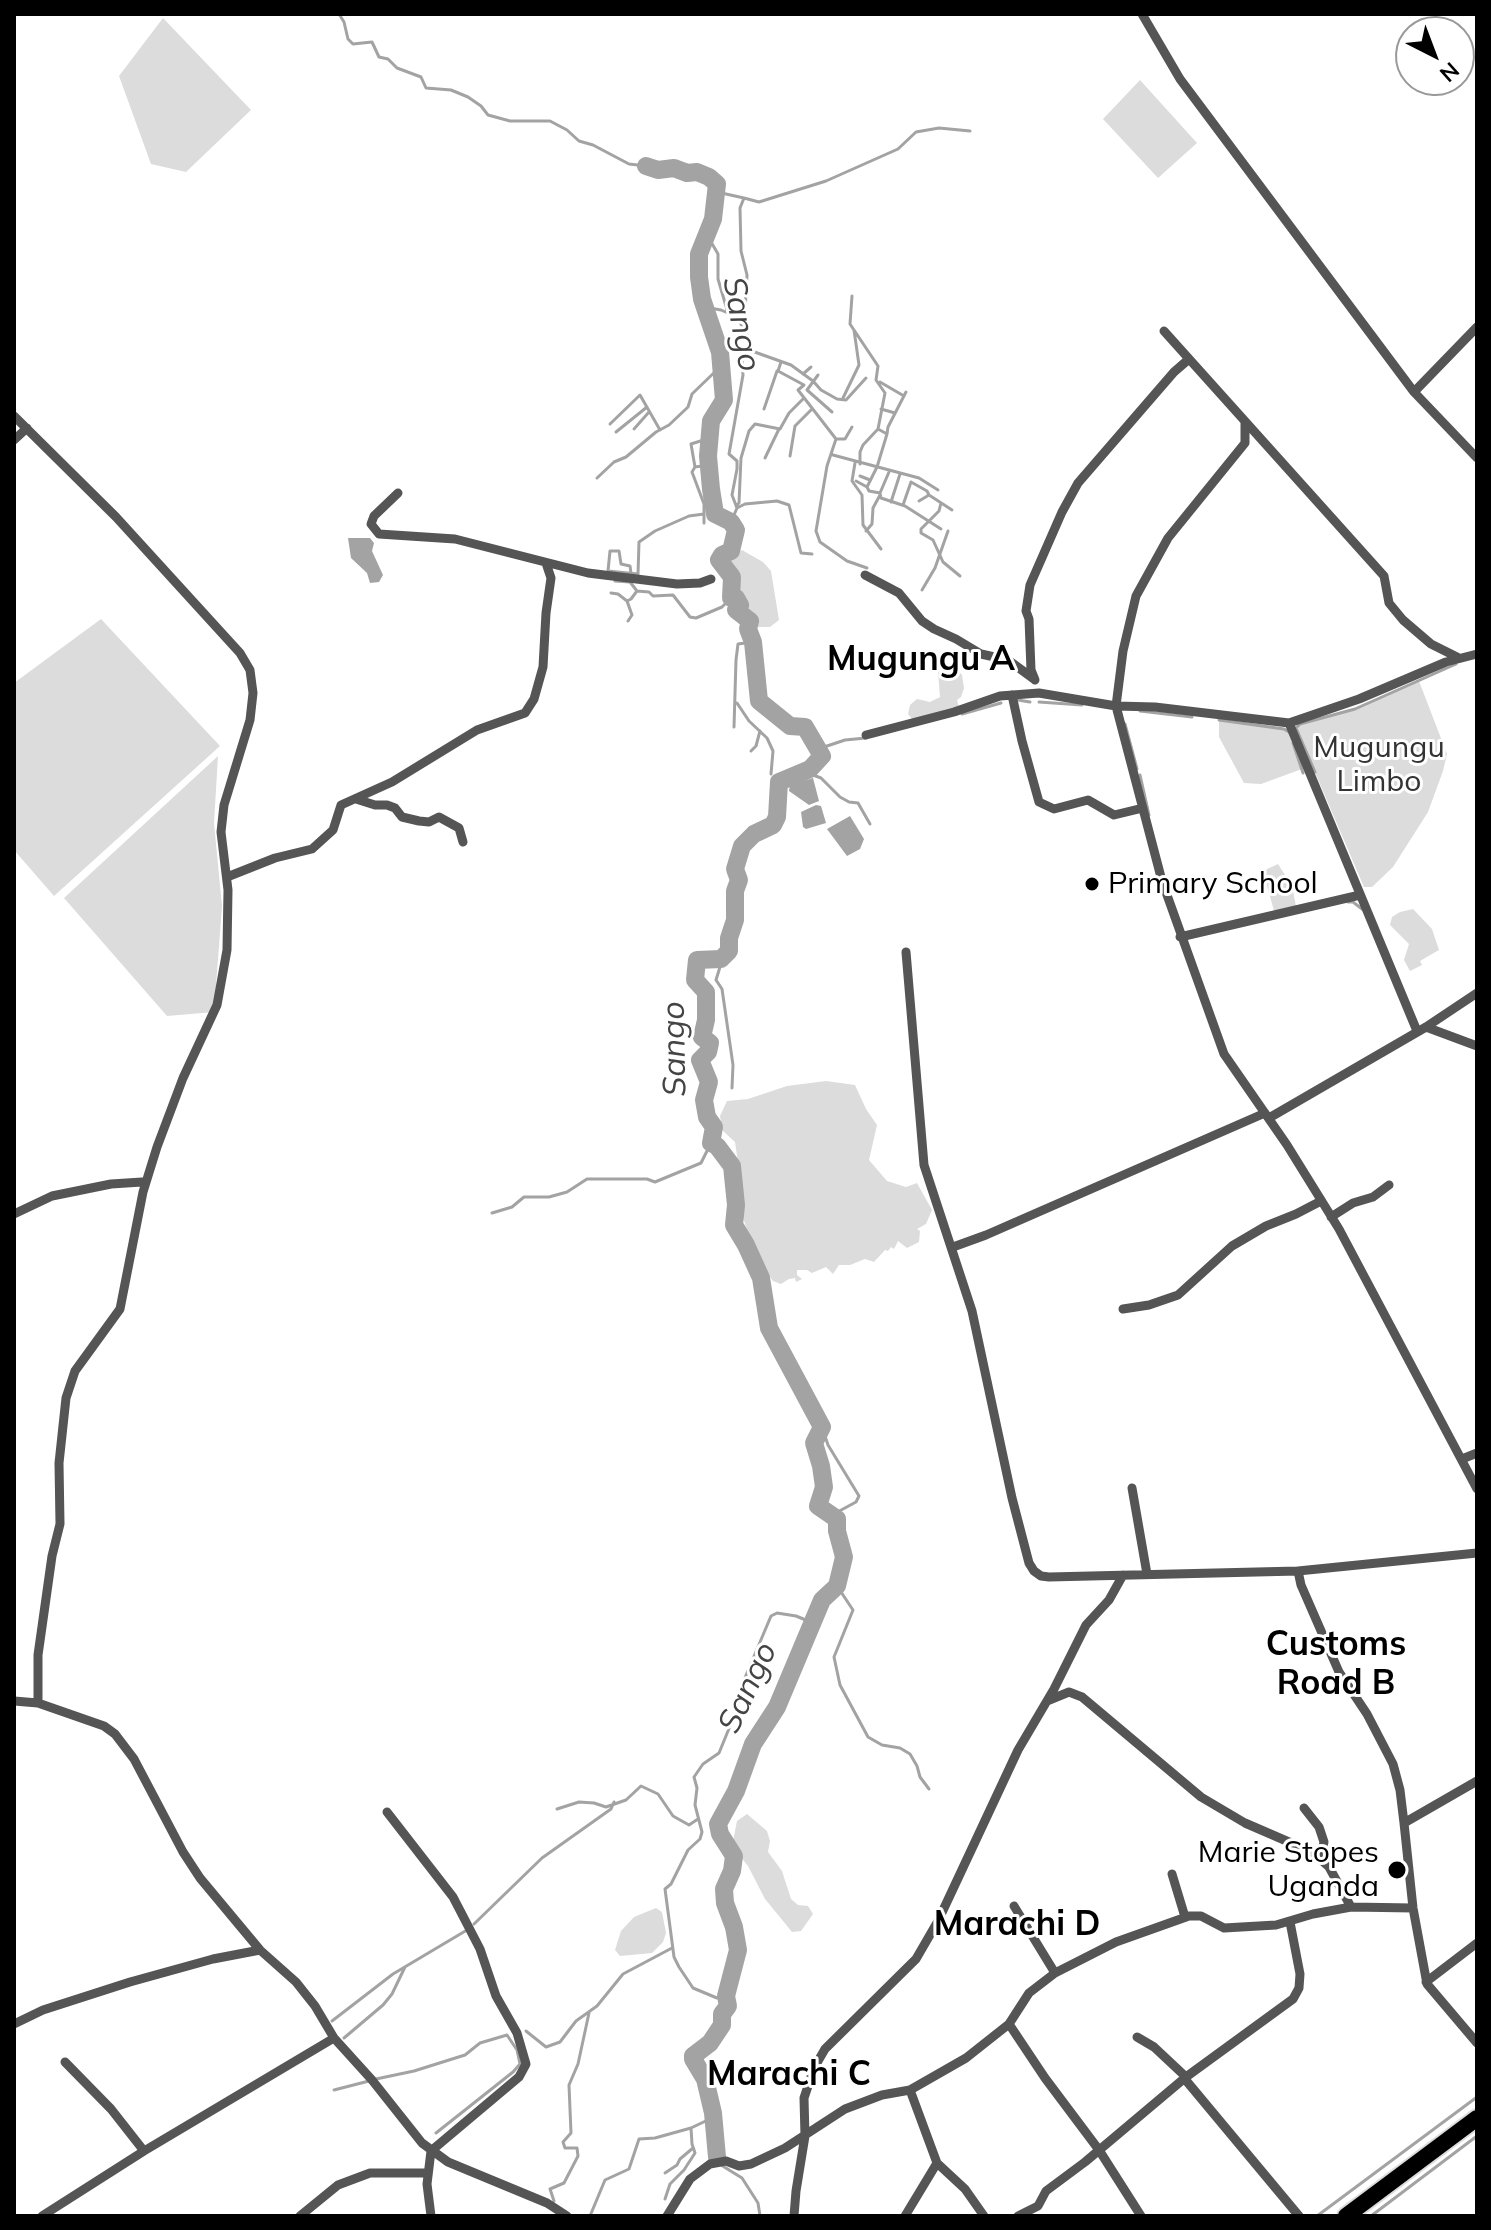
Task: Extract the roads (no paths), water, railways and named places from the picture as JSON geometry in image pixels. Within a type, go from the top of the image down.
[{"type":"highway","points":[[1346,2216],[1477,2118]]},
{"type":"street","points":[[1142,14],[1180,79],[1414,392],[1477,458]]},
{"type":"street","points":[[1414,392],[1477,327]]},
{"type":"street","points":[[1164,331],[1384,576],[1389,603],[1403,620],[1431,644],[1459,658]]},
{"type":"street","points":[[1039,693],[1031,670],[1026,611],[1030,585],[1062,512],[1078,483],[1174,372],[1189,359]]},
{"type":"street","points":[[14,416],[116,517],[240,653],[250,670],[253,693],[250,720],[224,805],[221,832],[227,877],[227,950],[217,1005],[183,1078],[143,1192],[120,1309],[75,1371],[66,1398],[59,1463],[60,1524],[52,1556],[47,1611],[38,1655],[38,1703]]},
{"type":"street","points":[[1245,422],[1245,443]]},
{"type":"street","points":[[14,440],[27,428]]},
{"type":"street","points":[[1265,445],[1256,440],[1245,443],[1168,538],[1136,596],[1123,651],[1116,706],[1162,881],[1224,1054],[1267,1115],[1331,1217],[1477,1489]]},
{"type":"street","points":[[398,493],[374,516],[371,524],[379,534],[455,539],[588,573],[677,584],[711,579]]},
{"type":"street","points":[[227,877],[275,858],[312,849],[333,830],[341,805],[402,777],[477,730],[525,713],[534,699],[543,667],[551,578],[546,563]]},
{"type":"street","points":[[551,578],[563,567]]},
{"type":"street","points":[[865,575],[899,593],[922,621],[934,629],[981,654],[1008,660],[1035,680]]},
{"type":"street","points":[[866,735],[954,712],[1000,696],[1039,693],[1116,706],[1155,707],[1289,723],[1359,699],[1459,658],[1477,654]]},
{"type":"street","points":[[1012,695],[1039,802],[1054,809],[1088,800],[1114,815],[1143,808]]},
{"type":"street","points":[[1289,723],[1360,895],[1421,1029],[1477,1046]]},
{"type":"street","points":[[356,799],[395,808],[402,817],[429,822],[439,817],[459,828],[463,842]]},
{"type":"street","points":[[1180,937],[1360,895]]},
{"type":"street","points":[[906,952],[924,1165],[972,1311],[1029,1563],[1041,1576],[1298,1571],[1477,1553]]},
{"type":"street","points":[[953,1247],[1267,1115],[1421,1029],[1477,993]]},
{"type":"street","points":[[14,1214],[64,1193],[142,1182]]},
{"type":"street","points":[[1331,1217],[1353,1203],[1373,1197],[1389,1185]]},
{"type":"street","points":[[1123,1309],[1149,1305],[1178,1295],[1232,1246],[1266,1226],[1321,1201]]},
{"type":"street","points":[[1462,1459],[1477,1453]]},
{"type":"street","points":[[1132,1488],[1147,1574]]},
{"type":"street","points":[[1298,1571],[1301,1585],[1339,1672],[1367,1714],[1393,1764],[1400,1790],[1413,1908],[1426,1982],[1477,2043]]},
{"type":"street","points":[[794,2216],[805,2136],[804,2098],[814,2068],[825,2049],[916,1959],[938,1921],[1018,1750],[1086,1625],[1109,1600],[1123,1575]]},
{"type":"street","points":[[1047,1701],[1069,1692],[1082,1697],[1201,1797],[1245,1823],[1312,1852],[1333,1872],[1351,1907]]},
{"type":"street","points":[[14,1701],[38,1703],[104,1726],[126,1746],[183,1852],[260,1950],[296,1982],[334,2038],[431,2151],[463,2169],[547,2203],[567,2216]]},
{"type":"street","points":[[1404,1823],[1477,1781]]},
{"type":"street","points":[[1304,1808],[1319,1827],[1324,1842],[1320,1859]]},
{"type":"street","points":[[387,1812],[453,1897],[480,1949],[496,1996],[517,2033],[526,2064],[519,2077],[431,2151],[428,2173],[431,2216]]},
{"type":"street","points":[[1172,1874],[1185,1917]]},
{"type":"street","points":[[1014,1906],[1055,1973]]},
{"type":"street","points":[[667,2216],[690,2179],[710,2164],[726,2161],[739,2166],[751,2164],[805,2136],[845,2109],[882,2095],[910,2090],[966,2058],[1009,2024],[1029,1993],[1055,1973],[1116,1942],[1185,1917],[1201,1916],[1224,1928],[1290,1922],[1351,1907],[1413,1908]]},
{"type":"street","points":[[1018,2216],[1038,2206],[1046,2191],[1185,2078],[1293,1999],[1299,1988],[1300,1974],[1290,1922]]},
{"type":"street","points":[[1426,1982],[1477,1943]]},
{"type":"street","points":[[14,2024],[43,2010],[130,1982],[213,1959],[260,1950]]},
{"type":"street","points":[[1009,2024],[1099,2150],[1141,2216]]},
{"type":"street","points":[[1137,2037],[1154,2047],[1185,2078],[1299,2216]]},
{"type":"street","points":[[42,2216],[144,2151],[334,2038]]},
{"type":"street","points":[[65,2062],[111,2109],[144,2151]]},
{"type":"street","points":[[910,2090],[937,2163],[965,2189],[984,2216]]},
{"type":"street","points":[[905,2216],[937,2163]]},
{"type":"street","points":[[300,2216],[338,2185],[370,2173],[428,2173]]},
{"type":"waterway","name":"Sango","points":[[339,14],[348,39],[353,44],[372,42],[379,57],[421,77],[426,88],[451,90],[468,97],[488,115],[510,121],[550,121],[579,141],[629,164],[646,166]]},
{"type":"waterway","points":[[744,198],[759,202],[826,181],[898,149],[916,132],[939,128],[970,131]]},
{"type":"waterway","name":"Sango","points":[[646,166],[658,170],[674,168],[687,173],[697,172],[717,184],[713,219],[699,254],[699,277],[702,299],[720,352],[724,400],[711,421],[708,456],[711,489],[715,514],[731,522],[736,530],[731,551],[719,560],[732,577],[731,598],[736,598],[740,605],[736,610],[750,621],[748,629],[753,642],[759,701],[790,726],[805,727],[822,756],[810,769],[779,782],[777,817],[773,825],[754,834],[742,846],[735,869],[739,880],[735,891],[735,920],[729,938],[729,951],[721,959],[697,960],[695,980],[706,992],[706,1020],[702,1037],[710,1043],[708,1052],[700,1060],[709,1082],[704,1100],[707,1117],[714,1127],[711,1143],[717,1146],[732,1166],[736,1205],[734,1225],[761,1278],[769,1328],[822,1427],[814,1443],[824,1487],[818,1506],[837,1519],[844,1557],[837,1586],[822,1600],[777,1707],[753,1744],[736,1791],[718,1824],[720,1834],[734,1856],[732,1871],[724,1889],[738,1950],[722,2025],[710,2043],[693,2056],[705,2079],[713,2113],[717,2157]]},
{"type":"waterway","points":[[717,192],[744,198],[740,208],[741,251],[747,275],[745,312],[737,317]]},
{"type":"waterway","points":[[707,235],[718,254],[718,279],[728,313]]},
{"type":"waterway","points":[[843,398],[859,365],[854,330],[850,324],[852,296]]},
{"type":"waterway","points":[[704,307],[737,317],[752,344],[742,361],[743,375],[729,454],[737,461],[732,495],[737,508],[731,522]]},
{"type":"waterway","points":[[854,330],[878,366],[876,380],[885,393],[878,429],[863,445],[860,464]]},
{"type":"waterway","points":[[749,350],[791,365],[837,399],[846,400],[866,378]]},
{"type":"waterway","points":[[781,362],[778,371],[804,385],[798,390],[836,439],[827,466],[816,531],[820,542],[847,561],[867,568]]},
{"type":"waterway","points":[[597,478],[614,462],[626,457],[669,425],[688,407],[692,394],[721,366]]},
{"type":"waterway","points":[[803,374],[811,367]]},
{"type":"waterway","points":[[764,409],[777,371]]},
{"type":"waterway","points":[[818,375],[807,390],[832,412]]},
{"type":"waterway","points":[[880,382],[904,396]]},
{"type":"waterway","points":[[878,429],[887,434],[906,392]]},
{"type":"waterway","points":[[610,424],[640,395],[660,430]]},
{"type":"waterway","points":[[736,506],[739,503],[741,458],[749,431],[755,424],[780,429],[789,413],[804,398]]},
{"type":"waterway","points":[[616,432],[647,407]]},
{"type":"waterway","points":[[790,456],[795,426],[812,409]]},
{"type":"waterway","points":[[881,409],[895,413]]},
{"type":"waterway","points":[[634,429],[649,412]]},
{"type":"waterway","points":[[836,439],[845,439],[852,427]]},
{"type":"waterway","points":[[765,458],[779,429]]},
{"type":"waterway","points":[[867,487],[887,434]]},
{"type":"waterway","points":[[695,467],[691,444],[710,438]]},
{"type":"waterway","points":[[833,455],[919,478],[938,490]]},
{"type":"waterway","points":[[855,463],[852,481],[862,495],[863,525],[881,549]]},
{"type":"waterway","points":[[704,523],[704,504],[692,472],[695,467],[709,465]]},
{"type":"waterway","points":[[856,481],[869,491],[880,493],[889,472]]},
{"type":"waterway","points":[[891,502],[900,474]]},
{"type":"waterway","points":[[860,476],[870,480]]},
{"type":"waterway","points":[[911,482],[952,510]]},
{"type":"waterway","points":[[903,505],[911,482]]},
{"type":"waterway","points":[[880,493],[881,498],[905,506],[941,529]]},
{"type":"waterway","points":[[866,531],[872,524],[873,508],[880,495]]},
{"type":"waterway","points":[[919,501],[929,495]]},
{"type":"waterway","points":[[737,508],[745,504],[777,501],[789,505],[801,553],[812,554]]},
{"type":"waterway","points":[[941,503],[939,511],[921,529],[921,533],[933,540],[943,562],[960,576]]},
{"type":"waterway","points":[[631,573],[630,566],[621,564],[619,551],[610,551],[608,571],[638,574],[639,542],[689,516],[704,514]]},
{"type":"waterway","points":[[922,590],[935,568],[948,531]]},
{"type":"waterway","points":[[615,581],[630,582],[637,591],[649,592],[653,596],[673,595],[690,617],[696,618],[722,607],[731,598]]},
{"type":"waterway","points":[[627,601],[637,591]]},
{"type":"waterway","points":[[611,593],[627,601],[632,615],[628,621]]},
{"type":"waterway","points":[[734,727],[738,644],[753,642]]},
{"type":"waterway","points":[[1315,772],[1296,728],[1300,724],[1355,709],[1456,664]]},
{"type":"waterway","points":[[1018,700],[1030,702]]},
{"type":"waterway","points":[[1039,702],[1082,705]]},
{"type":"waterway","points":[[737,703],[749,721],[767,738],[773,751],[771,774]]},
{"type":"waterway","points":[[962,714],[1001,703]]},
{"type":"waterway","points":[[1140,711],[1192,717]]},
{"type":"waterway","points":[[1219,720],[1289,732]]},
{"type":"waterway","points":[[1125,724],[1137,769]]},
{"type":"waterway","points":[[751,751],[756,746],[760,731]]},
{"type":"waterway","points":[[818,749],[845,740],[866,738]]},
{"type":"waterway","points":[[1293,743],[1303,773]]},
{"type":"waterway","points":[[794,776],[813,775],[821,778],[840,797],[858,803],[870,824]]},
{"type":"waterway","points":[[1140,775],[1149,815]]},
{"type":"waterway","points":[[1348,902],[1362,909]]},
{"type":"waterway","points":[[723,957],[716,980],[722,989],[733,1065],[732,1088]]},
{"type":"waterway","points":[[492,1213],[512,1207],[524,1197],[549,1197],[567,1192],[587,1179],[647,1179],[655,1182],[701,1163],[711,1143]]},
{"type":"waterway","points":[[822,1427],[828,1445],[859,1496],[856,1502],[832,1515]]},
{"type":"waterway","points":[[837,1586],[853,1610],[834,1657],[840,1685],[868,1737],[910,1754],[929,1789]]},
{"type":"waterway","points":[[726,1996],[717,1998],[693,1988],[679,1967],[674,1957],[665,1889],[671,1884],[688,1850],[700,1839],[702,1832],[695,1805],[697,1788],[694,1777],[703,1764],[719,1753],[737,1709],[739,1692],[771,1616],[777,1613],[796,1616],[813,1623]]},
{"type":"waterway","points":[[557,1809],[579,1802],[606,1807],[626,1800],[641,1786],[658,1794],[673,1816],[689,1825],[698,1819]]},
{"type":"waterway","points":[[474,1924],[542,1858],[611,1809],[614,1802]]},
{"type":"waterway","points":[[332,2021],[393,1974],[467,1930]]},
{"type":"waterway","points":[[526,2031],[546,2047],[560,2042],[576,2021],[597,2006],[623,1974],[672,1948]]},
{"type":"waterway","points":[[344,2038],[383,2005],[405,1967]]},
{"type":"waterway","points":[[554,2201],[550,2189],[564,2183],[578,2156],[577,2148],[565,2148],[563,2142],[571,2133],[569,2085],[578,2064],[589,2013]]},
{"type":"waterway","points":[[376,2079],[465,2055],[480,2043],[507,2035],[517,2050],[520,2064],[436,2133]]},
{"type":"waterway","points":[[334,2090],[369,2081]]},
{"type":"waterway","points":[[1317,2216],[1477,2097]]},
{"type":"waterway","points":[[665,2199],[670,2184],[695,2153],[691,2128],[712,2118]]},
{"type":"waterway","points":[[590,2216],[605,2180],[629,2169],[639,2139],[691,2128]]},
{"type":"waterway","points":[[1371,2216],[1477,2136]]},
{"type":"waterway","points":[[665,2173],[693,2148]]},
{"type":"waterway","name":"Sango","points":[[721,2165],[742,2178],[758,2203],[760,2216]]},
{"type":"place","name":"Primary School","points":[[1092,884]]},
{"type":"place","name":"Marie Stopes Uganda","points":[[1397,1870]]},
{"type":"district","name":"Mugungu A","points":[[921,660]]},
{"type":"district","name":"Customs Road B","points":[[1336,1664]]},
{"type":"district","name":"Marachi D","points":[[1017,1925]]},
{"type":"district","name":"Marachi C","points":[[789,2075]]},
{"type":"park label","name":"Mugungu Limbo","points":[[1379,765]]}]
